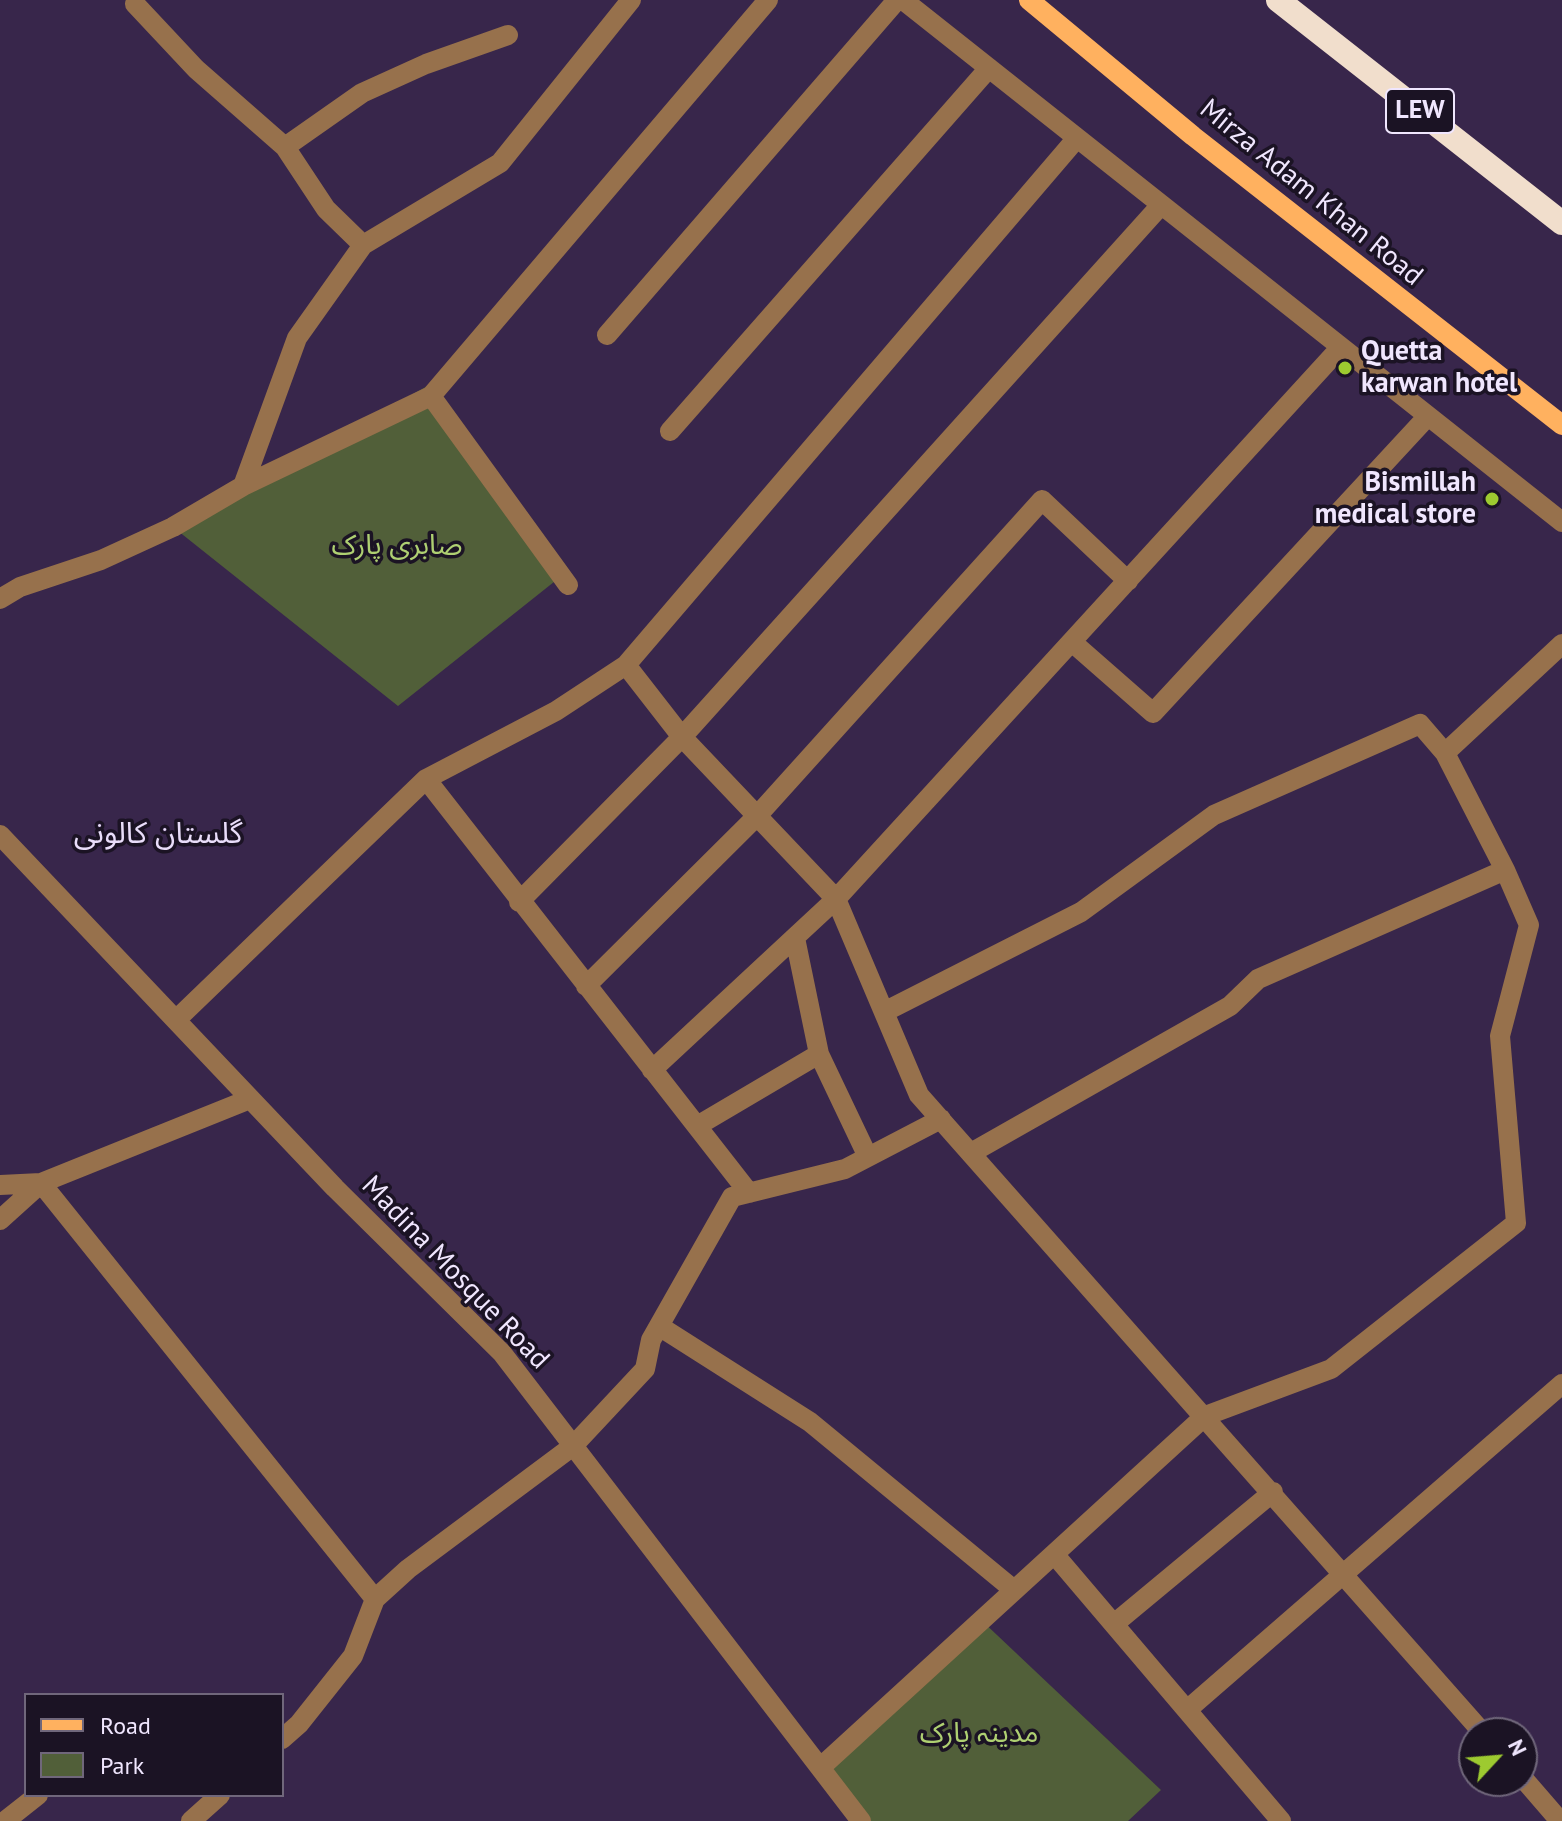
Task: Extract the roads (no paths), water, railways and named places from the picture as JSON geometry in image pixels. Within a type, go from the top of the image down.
[{"type":"highway","name":"LEW","points":[[1278,0],[1562,223]]},
{"type":"main road","name":"Mirza Adam Khan Road","points":[[1029,0],[1241,174],[1562,425]]},
{"type":"street","points":[[243,486],[297,338],[363,245],[500,163],[631,0]]},
{"type":"street","points":[[0,599],[54,573],[115,554],[173,527],[243,486],[431,396],[768,0]]},
{"type":"street","points":[[607,335],[900,0],[1562,522]]},
{"type":"street","points":[[135,4],[196,69],[285,147],[326,209],[363,245]]},
{"type":"street","points":[[285,147],[362,93],[426,64],[508,35]]},
{"type":"street","points":[[670,431],[989,68]]},
{"type":"street","points":[[176,1020],[426,779],[556,711],[626,665],[1077,138]]},
{"type":"street","points":[[519,902],[682,737],[1161,205]]},
{"type":"street","points":[[652,1070],[836,899],[1341,347]]},
{"type":"street","points":[[431,396],[568,585]]},
{"type":"street","points":[[1072,642],[1153,713],[1428,416]]},
{"type":"street","points":[[586,986],[757,816],[1042,500],[1128,581]]},
{"type":"street","points":[[1445,753],[1562,644]]},
{"type":"street","points":[[626,665],[682,737],[836,899],[919,1095],[1469,1717]]},
{"type":"street","points":[[821,1767],[1205,1416],[1331,1369],[1516,1223],[1500,1036],[1529,925],[1505,870],[1445,753],[1420,724],[1214,815],[1081,912],[884,1012]]},
{"type":"street","points":[[426,779],[749,1193]]},
{"type":"street","name":"Madina Mosque Road","points":[[0,835],[250,1099],[502,1353],[861,1821]]},
{"type":"street","points":[[971,1153],[1230,1006],[1258,979],[1505,870]]},
{"type":"street","points":[[795,938],[819,1054],[868,1157]]},
{"type":"street","points":[[697,1126],[819,1054]]},
{"type":"street","points":[[0,1185],[41,1183],[250,1099]]},
{"type":"street","points":[[284,1737],[299,1724],[353,1656],[375,1599],[408,1569],[573,1446],[645,1369],[651,1340],[732,1197],[845,1169],[941,1119]]},
{"type":"street","points":[[0,1220],[41,1183]]},
{"type":"street","points":[[41,1183],[375,1599]]},
{"type":"street","points":[[659,1326],[810,1422],[1014,1590]]},
{"type":"street","points":[[1187,1710],[1346,1576],[1562,1384]]},
{"type":"street","points":[[1114,1624],[1273,1492]]},
{"type":"street","points":[[1054,1554],[1281,1821]]},
{"type":"street","points":[[1538,1796],[1560,1821]]},
{"type":"street","points":[[5,1821],[35,1797]]},
{"type":"street","points":[[191,1821],[218,1797]]},
{"type":"place","name":"Quetta karwan hotel","points":[[1345,368]]},
{"type":"place","name":"Bismillah medical store","points":[[1492,499]]},
{"type":"district","name":"گلستان کالونی","points":[[158,834]]},
{"type":"park label","name":"صابری پارک","points":[[397,546]]},
{"type":"park label","name":"مدینہ پارک","points":[[979,1734]]}]
